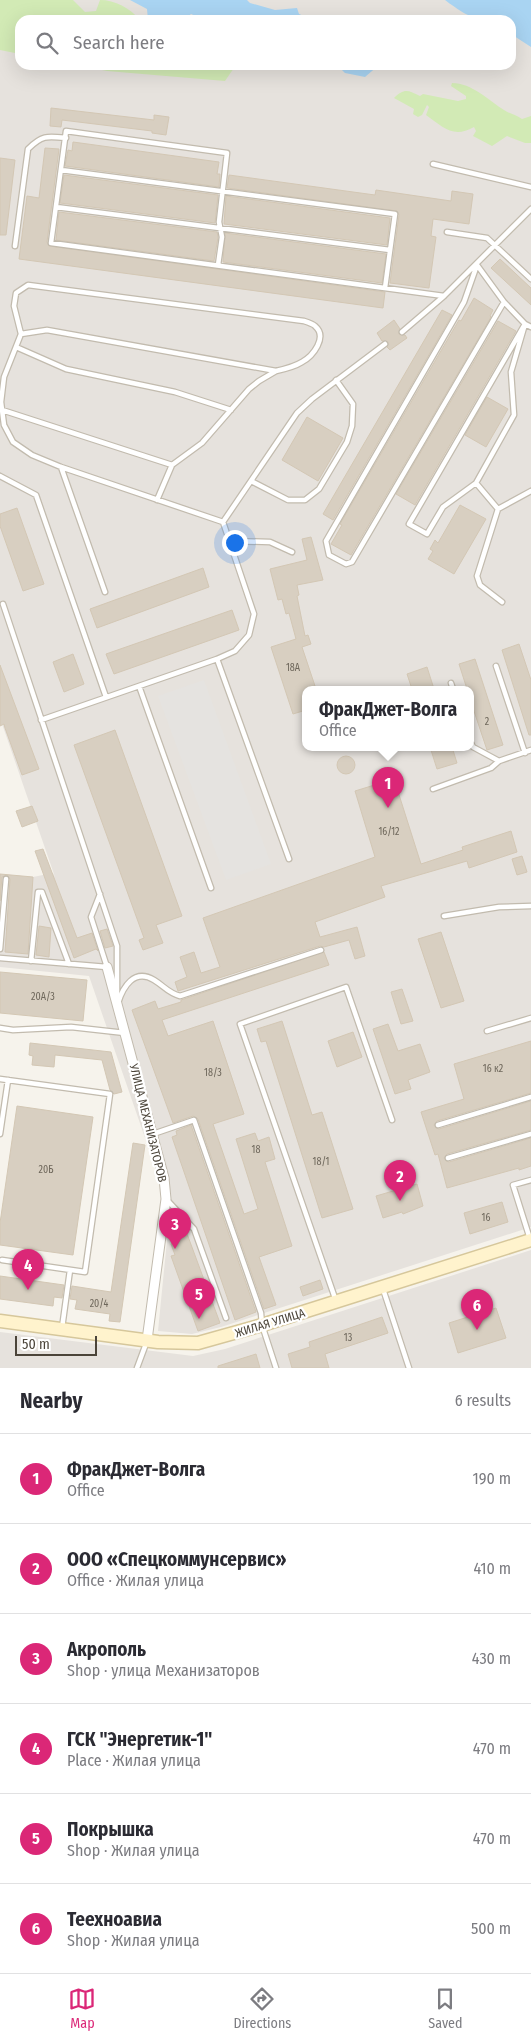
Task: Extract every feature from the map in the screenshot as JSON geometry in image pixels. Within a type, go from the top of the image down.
[{"type":"main road","name":"ЖИЛАЯ УЛИЦА","points":[[0,1322],[147,1340],[198,1343],[262,1325],[531,1240]]},
{"type":"street","name":"УЛИЦА МЕХАНИЗАТОРОВ","points":[[106,967],[164,1178],[166,1199],[147,1340]]},
{"type":"lane","points":[[218,266],[222,237],[219,222],[227,153],[66,131],[51,243],[218,266],[444,296]]},
{"type":"lane","points":[[15,246],[28,148],[37,139],[43,137],[66,138]]},
{"type":"lane","points":[[433,164],[531,187]]},
{"type":"lane","points":[[61,170],[395,214],[385,288]]},
{"type":"lane","points":[[56,208],[390,250]]},
{"type":"lane","points":[[402,332],[477,265],[531,209]]},
{"type":"lane","points":[[447,232],[487,238],[531,279]]},
{"type":"lane","points":[[477,265],[464,302],[326,541],[329,555],[346,564],[352,562],[504,302]]},
{"type":"lane","points":[[477,265],[504,302],[525,324],[531,327]]},
{"type":"lane","points":[[157,500],[172,465],[202,443],[258,381],[276,371],[292,367],[312,354],[319,342],[319,333],[315,326],[304,321],[28,285],[16,293],[14,306],[21,334],[4,377],[1,402],[4,425],[13,442],[32,455],[60,467],[157,500],[223,522]]},
{"type":"lane","points":[[525,324],[511,372],[514,414],[476,483],[443,507],[427,534],[410,524],[525,324]]},
{"type":"lane","points":[[21,334],[47,330],[276,371]]},
{"type":"lane","points":[[223,522],[297,413],[336,380],[385,344]]},
{"type":"lane","points":[[16,347],[66,369],[175,392],[231,410]]},
{"type":"lane","points":[[251,481],[288,500],[305,500],[319,489],[347,442],[352,426],[353,404],[336,380]]},
{"type":"lane","points":[[2,410],[172,465]]},
{"type":"lane","points":[[60,467],[106,592]]},
{"type":"lane","points":[[0,476],[36,496],[106,697]]},
{"type":"lane","points":[[476,483],[498,509]]},
{"type":"lane","points":[[502,602],[480,585],[476,576],[498,509],[531,491]]},
{"type":"lane","points":[[42,720],[217,659],[235,650],[249,635],[254,614],[223,522]]},
{"type":"lane","points":[[230,541],[270,542],[292,552]]},
{"type":"lane","points":[[3,604],[117,946],[117,1005]]},
{"type":"lane","points":[[217,659],[289,859]]},
{"type":"lane","points":[[496,666],[525,752]]},
{"type":"lane","points":[[451,682],[452,686]]},
{"type":"lane","points":[[139,686],[211,888]]},
{"type":"lane","points":[[474,748],[499,761]]},
{"type":"lane","points":[[433,789],[491,768],[499,761],[531,750]]},
{"type":"lane","points":[[0,949],[6,879]]},
{"type":"lane","points":[[31,961],[38,892],[42,892],[69,964]]},
{"type":"lane","points":[[0,958],[106,967],[91,917],[100,894]]},
{"type":"lane","points":[[444,916],[499,907],[531,906]]},
{"type":"lane","points":[[117,1005],[122,990],[129,981],[137,976],[146,976],[171,994],[180,996],[321,950]]},
{"type":"lane","points":[[336,1302],[240,1024],[346,987],[392,1120]]},
{"type":"lane","points":[[487,1031],[531,1018]]},
{"type":"lane","points":[[0,1028],[13,1030],[71,1027],[125,1033]]},
{"type":"lane","points":[[0,1079],[110,1094],[85,1272],[2,1260]]},
{"type":"lane","points":[[0,1134],[8,1080]]},
{"type":"lane","points":[[438,1125],[531,1097]]},
{"type":"lane","points":[[153,1134],[194,1120],[261,1313],[262,1325],[276,1368]]},
{"type":"lane","points":[[448,1158],[531,1134]]},
{"type":"lane","points":[[531,1180],[513,1185],[531,1240]]},
{"type":"lane","points":[[166,1199],[194,1229],[226,1318]]},
{"type":"lane","points":[[61,1329],[70,1270]]},
{"type":"lane","points":[[383,1287],[409,1368]]},
{"type":"lane","points":[[137,1368],[147,1340]]},
{"type":"shaded area","points":[[0,0],[531,0],[531,1227],[221,1327],[192,1334],[158,1331],[170,1210],[89,976],[0,967],[0,874],[33,877],[53,873],[55,877],[0,718]]},
{"type":"shaded area","points":[[204,680],[271,864],[226,880],[158,696]]},
{"type":"shaded area","points":[[531,1250],[531,1368],[0,1368],[0,1332],[193,1356],[225,1349]]},
{"type":"green space","points":[[0,0],[73,0],[85,12],[96,11],[100,0],[106,0],[122,6],[135,15],[15,15],[15,53],[0,50]]},
{"type":"green space","points":[[102,70],[233,70],[225,81]]},
{"type":"green space","points":[[452,83],[473,89],[504,110],[522,119],[531,116],[531,143],[525,143],[507,136],[492,146],[473,136],[476,131],[474,127],[460,132],[448,130],[426,115],[429,107],[427,105],[422,115],[418,117],[413,114],[414,109],[394,98],[403,91],[406,91],[420,96],[423,94],[458,101],[466,99],[466,96],[451,86]]},
{"type":"water","points":[[130,0],[247,0],[250,3],[275,10],[297,8],[299,14],[302,15],[148,15],[147,9]]},
{"type":"water","points":[[445,0],[531,0],[531,47],[516,37],[516,15],[467,15]]},
{"type":"water","points":[[342,70],[373,70],[365,77],[345,73]]},
{"type":"building","points":[[51,108],[154,120],[154,115],[169,117],[166,135],[152,133],[152,131],[62,120],[61,127],[50,126]]},
{"type":"building","points":[[73,142],[219,162],[217,174],[220,174],[219,187],[65,166],[68,150],[72,151]]},
{"type":"building","points":[[45,148],[59,149],[47,242],[49,246],[385,292],[383,308],[19,259],[27,196],[39,198]]},
{"type":"building","points":[[0,158],[15,160],[6,235],[0,235]]},
{"type":"building","points":[[64,175],[218,195],[215,223],[60,203]]},
{"type":"building","points":[[229,175],[375,195],[376,190],[451,201],[452,191],[473,194],[469,224],[433,219],[431,236],[436,237],[429,288],[390,283],[399,215],[397,211],[227,188]]},
{"type":"building","points":[[226,196],[390,218],[387,245],[224,224]]},
{"type":"building","points":[[59,212],[217,232],[218,237],[214,261],[56,240]]},
{"type":"building","points":[[225,233],[386,254],[382,283],[223,262]]},
{"type":"building","points":[[500,259],[531,288],[531,305],[491,268]]},
{"type":"building","points":[[474,298],[493,310],[491,317],[351,555],[331,544],[342,525],[340,524],[459,320],[461,321]]},
{"type":"building","points":[[442,310],[452,315],[333,520],[323,514]]},
{"type":"building","points":[[394,320],[400,329],[399,334],[405,335],[407,338],[390,350],[387,347],[388,342],[382,341],[377,333]]},
{"type":"building","points":[[498,321],[516,331],[415,505],[396,494]]},
{"type":"building","points":[[487,397],[508,409],[486,447],[465,435]]},
{"type":"building","points":[[307,417],[343,438],[318,481],[282,460]]},
{"type":"building","points":[[460,505],[486,519],[454,574],[428,559],[433,551],[430,549],[435,540],[438,543]]},
{"type":"building","points":[[17,508],[44,584],[23,591],[0,526],[0,514]]},
{"type":"building","points":[[311,537],[323,580],[297,585],[299,595],[297,596],[305,636],[308,635],[311,644],[302,647],[315,686],[302,686],[302,711],[293,714],[271,647],[296,639],[289,613],[286,614],[282,599],[278,600],[270,569],[307,560],[302,539]]},
{"type":"building","points":[[203,568],[209,587],[97,628],[90,609]]},
{"type":"building","points":[[232,610],[239,630],[114,674],[106,654]]},
{"type":"building","points":[[519,644],[531,680],[531,735],[529,735],[502,650]]},
{"type":"building","points":[[73,654],[84,684],[64,692],[53,662]]},
{"type":"building","points":[[475,659],[503,745],[487,750],[474,711],[474,686],[466,686],[459,664]]},
{"type":"building","points":[[0,665],[39,769],[22,775],[4,724],[0,726]]},
{"type":"building","points":[[427,667],[433,686],[411,686],[407,674]]},
{"type":"building","points":[[115,730],[182,916],[156,925],[163,943],[143,950],[139,940],[144,938],[74,745]]},
{"type":"building","points":[[431,751],[453,751],[457,763],[437,769]]},
{"type":"building","points":[[346,756],[352,759],[355,765],[352,771],[346,774],[340,771],[337,765],[340,759]]},
{"type":"building","points":[[394,779],[421,864],[463,850],[462,847],[511,831],[517,852],[469,868],[467,861],[381,886],[385,897],[315,922],[320,937],[357,927],[365,956],[355,959],[349,940],[324,947],[320,946],[178,991],[175,982],[187,977],[180,957],[194,952],[201,973],[220,967],[203,918],[375,857],[355,791]]},
{"type":"building","points":[[32,806],[38,821],[22,827],[16,811]]},
{"type":"building","points":[[43,849],[77,938],[92,933],[98,951],[96,949],[74,958],[35,851]]},
{"type":"building","points":[[522,856],[527,872],[517,875],[512,859]]},
{"type":"building","points":[[0,874],[33,877],[28,954],[5,952],[10,879],[7,875],[2,877],[0,901]]},
{"type":"building","points":[[39,926],[51,928],[49,957],[36,955]]},
{"type":"building","points":[[107,929],[113,946],[105,948],[100,931]]},
{"type":"building","points":[[441,932],[464,1001],[441,1008],[418,939]]},
{"type":"building","points":[[324,952],[329,965],[162,1020],[168,1036],[213,1021],[244,1114],[213,1124],[244,1214],[258,1209],[236,1139],[255,1133],[258,1141],[269,1137],[275,1159],[265,1162],[292,1246],[259,1257],[276,1305],[264,1309],[198,1119],[193,1116],[173,1123],[132,1010],[155,1001],[158,1009]]},
{"type":"building","points":[[0,972],[87,980],[83,1021],[0,1013]]},
{"type":"building","points":[[402,989],[413,1021],[401,1024],[391,992]]},
{"type":"building","points":[[282,1021],[312,1115],[322,1112],[353,1209],[322,1218],[266,1041],[261,1042],[257,1029]]},
{"type":"building","points":[[388,1024],[398,1051],[420,1044],[430,1072],[408,1080],[411,1089],[395,1094],[373,1029]]},
{"type":"building","points":[[353,1032],[362,1057],[337,1067],[328,1041]]},
{"type":"building","points":[[531,1041],[531,1093],[437,1121],[434,1125],[439,1129],[531,1101],[531,1130],[447,1154],[444,1158],[449,1162],[531,1138],[531,1166],[447,1188],[438,1154],[435,1155],[421,1112],[464,1099],[454,1064]]},
{"type":"building","points":[[30,1043],[111,1052],[122,1092],[114,1094],[110,1090],[102,1060],[55,1055],[54,1067],[32,1065],[33,1056],[29,1055]]},
{"type":"building","points":[[17,1106],[93,1117],[73,1255],[0,1245],[0,1223]]},
{"type":"building","points":[[191,1125],[256,1312],[235,1320],[172,1137],[177,1135],[176,1131]]},
{"type":"building","points":[[133,1143],[145,1145],[120,1322],[109,1321],[110,1314],[75,1309],[77,1300],[70,1299],[72,1286],[111,1292]]},
{"type":"building","points":[[417,1184],[423,1206],[403,1214],[402,1212],[383,1218],[376,1196]]},
{"type":"building","points":[[502,1202],[508,1222],[470,1234],[464,1213]]},
{"type":"building","points":[[186,1231],[220,1323],[198,1331],[171,1256],[175,1255],[171,1244],[177,1241],[175,1235]]},
{"type":"building","points":[[0,1276],[64,1285],[62,1298],[54,1297],[53,1306],[0,1299]]},
{"type":"building","points":[[320,1280],[323,1289],[303,1296],[300,1287]]},
{"type":"building","points":[[496,1308],[506,1338],[458,1353],[449,1323]]},
{"type":"building","points":[[382,1317],[388,1333],[325,1354],[329,1368],[292,1368],[288,1354],[310,1347],[309,1342]]},
{"type":"building","points":[[256,1354],[260,1368],[218,1368],[218,1366]]},
{"type":"place","name":"ФракДжет-Волга","points":[[388,808]]},
{"type":"place","name":"ООО «Спецкоммунсервис»","points":[[400,1201]]},
{"type":"place","name":"Акрополь","points":[[175,1249]]},
{"type":"place","name":"ГСК \"Энергетик-1\"","points":[[28,1290]]},
{"type":"place","name":"Покрышка","points":[[199,1319]]},
{"type":"place","name":"Теехноавиа","points":[[477,1330]]}]
